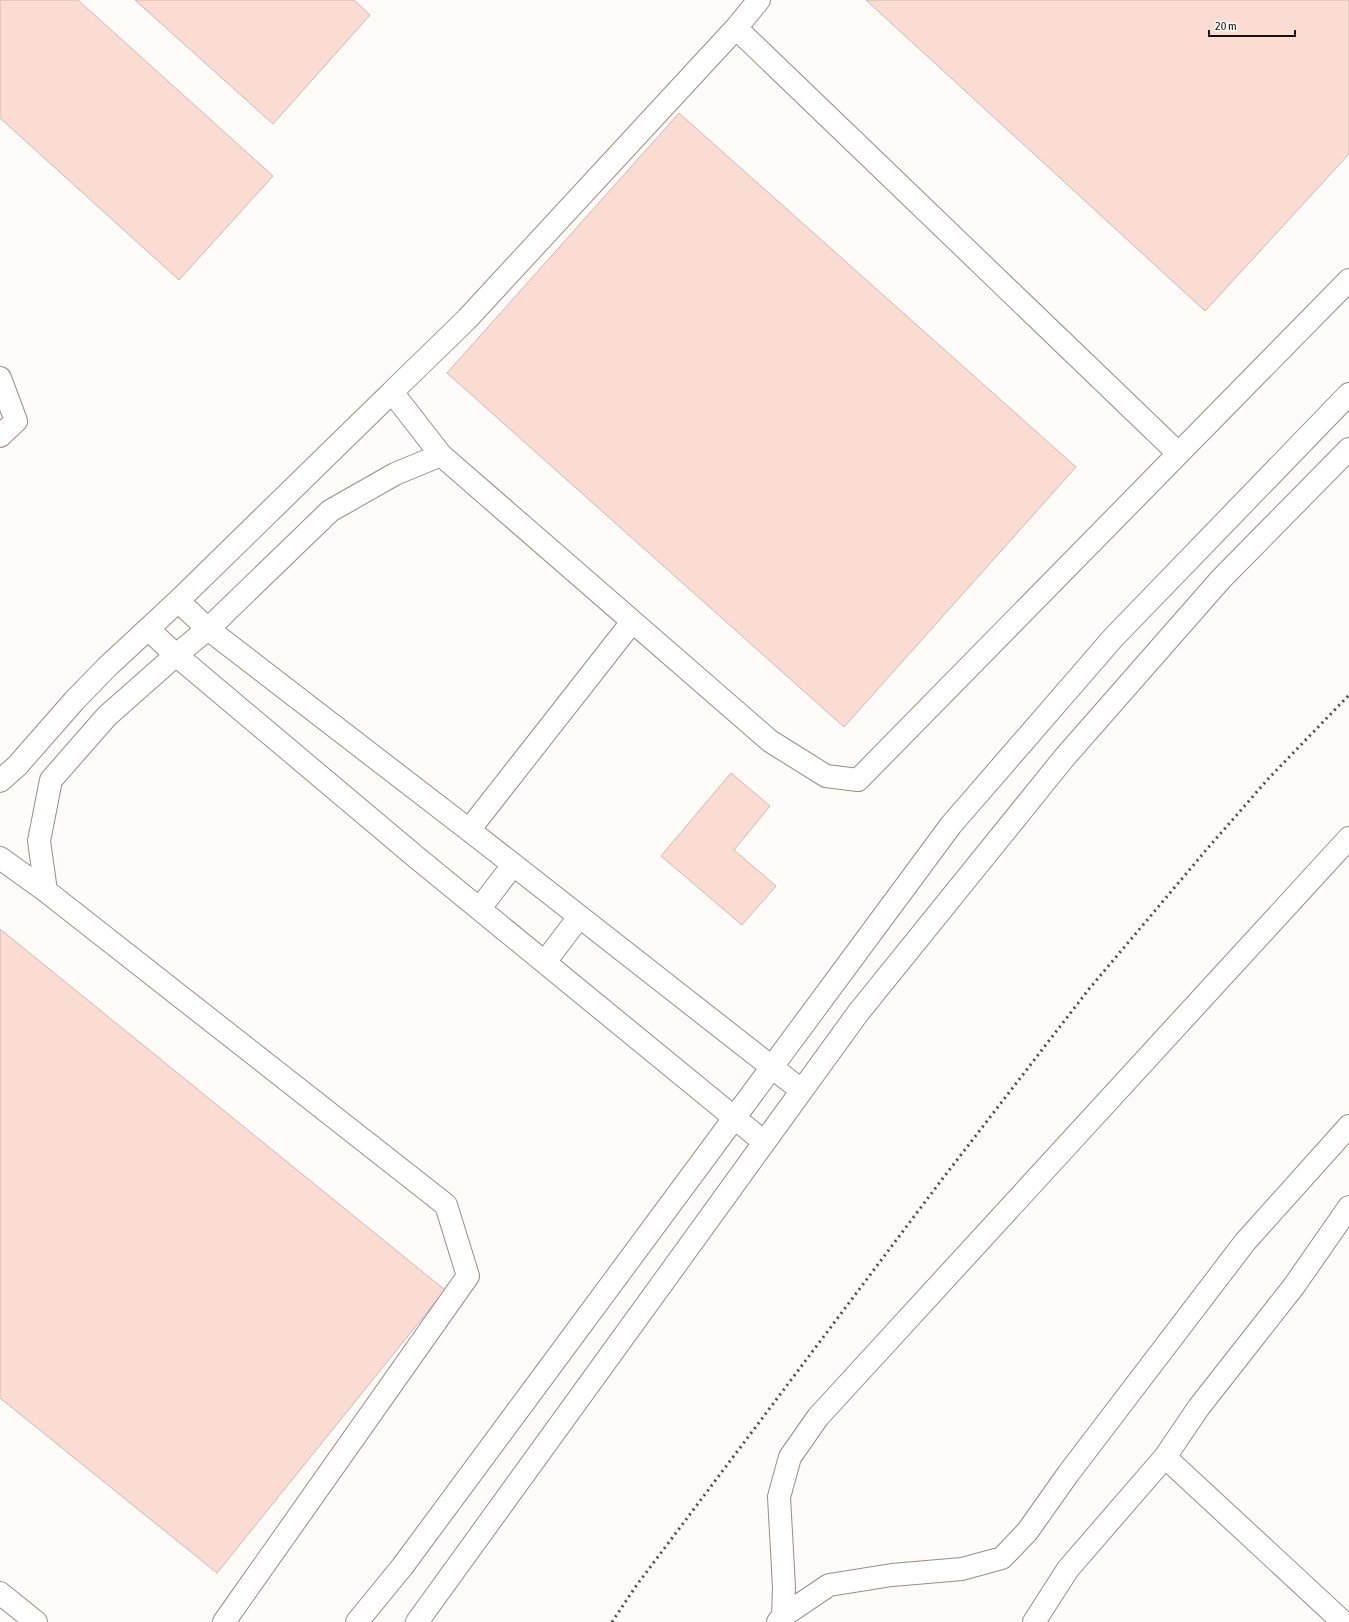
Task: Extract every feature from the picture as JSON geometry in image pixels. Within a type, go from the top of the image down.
[{"type":"street","points":[[0,781],[17,766],[74,700],[178,601],[467,319],[736,28],[759,0]]},
{"type":"street","points":[[736,28],[1178,453]]},
{"type":"street","points":[[392,392],[441,455],[770,741],[826,776],[858,780],[1349,280]]},
{"type":"street","points":[[0,378],[16,421],[0,436]]},
{"type":"street","points":[[357,1622],[406,1560],[951,825],[1113,638],[1349,394]]},
{"type":"street","points":[[417,1622],[858,1013],[1064,758],[1221,579],[1349,449]]},
{"type":"street","points":[[46,890],[39,841],[51,780],[107,716],[208,629],[330,511],[395,474],[441,455]]},
{"type":"street","points":[[178,601],[208,629],[470,830],[801,1090]]},
{"type":"street","points":[[470,830],[632,622]]},
{"type":"street","points":[[148,629],[176,655],[764,1142]]},
{"type":"street","points":[[781,1619],[784,1587],[779,1497],[790,1457],[818,1417],[1349,838]]},
{"type":"street","points":[[0,858],[46,890],[446,1205],[468,1276],[224,1622]]},
{"type":"street","points":[[480,908],[513,865]]},
{"type":"street","points":[[545,962],[579,917]]},
{"type":"street","points":[[781,1619],[829,1585],[892,1575],[962,1569],[1002,1558],[1027,1532],[1068,1474],[1245,1242],[1349,1126]]},
{"type":"street","points":[[1034,1622],[1068,1569],[1164,1457],[1199,1407],[1294,1286],[1349,1207]]},
{"type":"street","points":[[1164,1457],[1343,1622]]},
{"type":"street","points":[[0,1593],[36,1622]]},
{"type":"building","points":[[0,0],[78,0],[273,176],[179,280],[0,118]]},
{"type":"building","points":[[135,0],[354,0],[370,15],[273,124]]},
{"type":"building","points":[[866,0],[1349,0],[1349,154],[1205,311]]},
{"type":"building","points":[[679,113],[1076,467],[844,727],[447,373]]},
{"type":"building","points":[[731,773],[770,806],[734,850],[776,886],[742,925],[661,856]]},
{"type":"building","points":[[0,929],[445,1290],[217,1573],[0,1398]]},
{"type":"railway","points":[[612,1622],[636,1586],[940,1182],[1089,989],[1269,778],[1349,695]]}]
